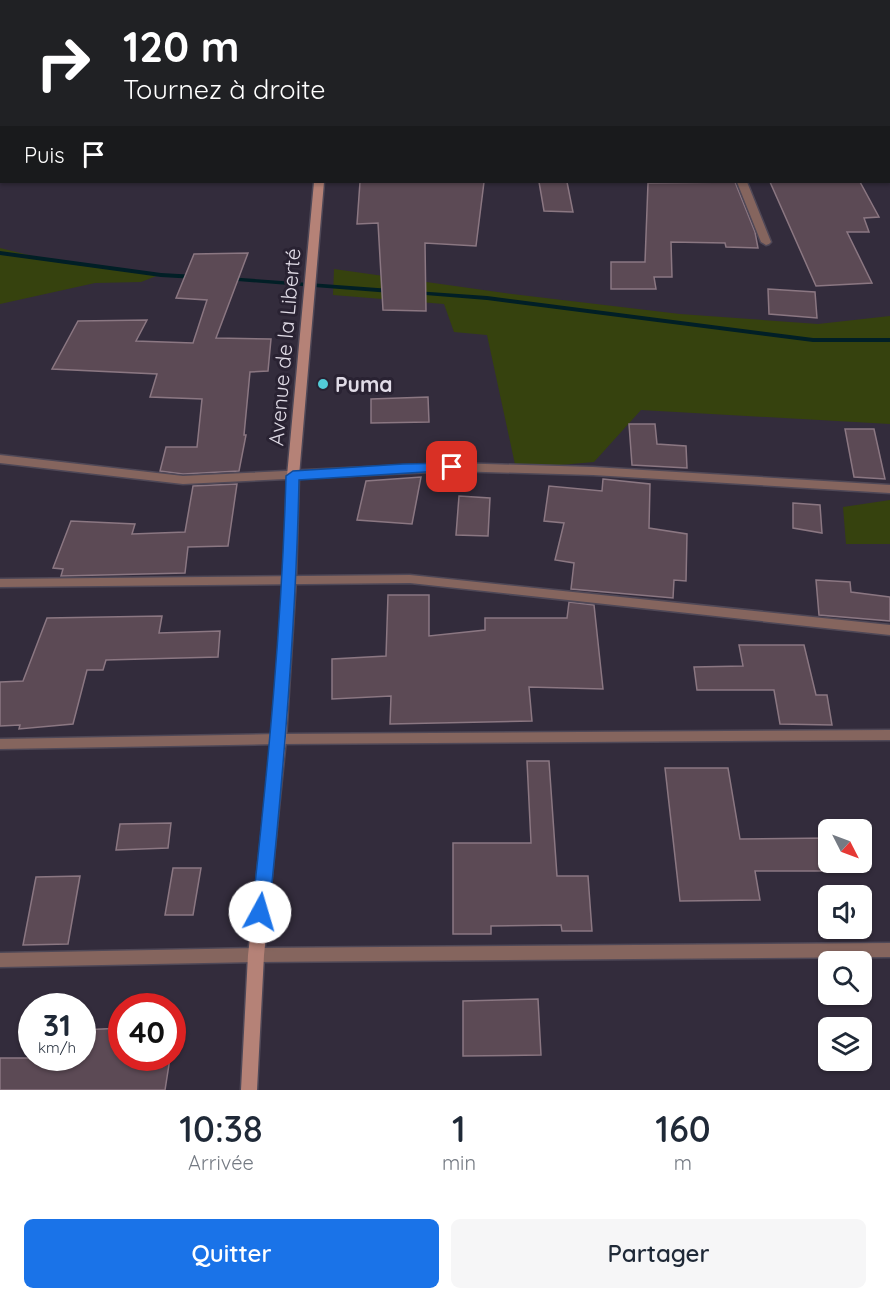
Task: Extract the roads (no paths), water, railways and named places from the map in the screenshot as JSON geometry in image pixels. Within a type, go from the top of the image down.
[{"type":"street","name":"Avenue de la Liberté","points":[[249,1090],[256,955],[279,739],[290,579],[293,476],[319,183]]},
{"type":"street","points":[[742,183],[766,242]]},
{"type":"street","points":[[0,459],[183,480],[452,467],[592,471],[890,489]]},
{"type":"street","points":[[0,583],[410,579],[890,630]]},
{"type":"street","points":[[0,744],[279,739],[890,735]]},
{"type":"street","points":[[0,960],[256,955],[890,950]]},
{"type":"waterway","points":[[0,253],[161,275],[196,277]]},
{"type":"waterway","points":[[227,279],[391,291]]},
{"type":"waterway","points":[[415,293],[487,298],[813,340],[890,340]]},
{"type":"place","name":"Puma","points":[[323,384]]}]
